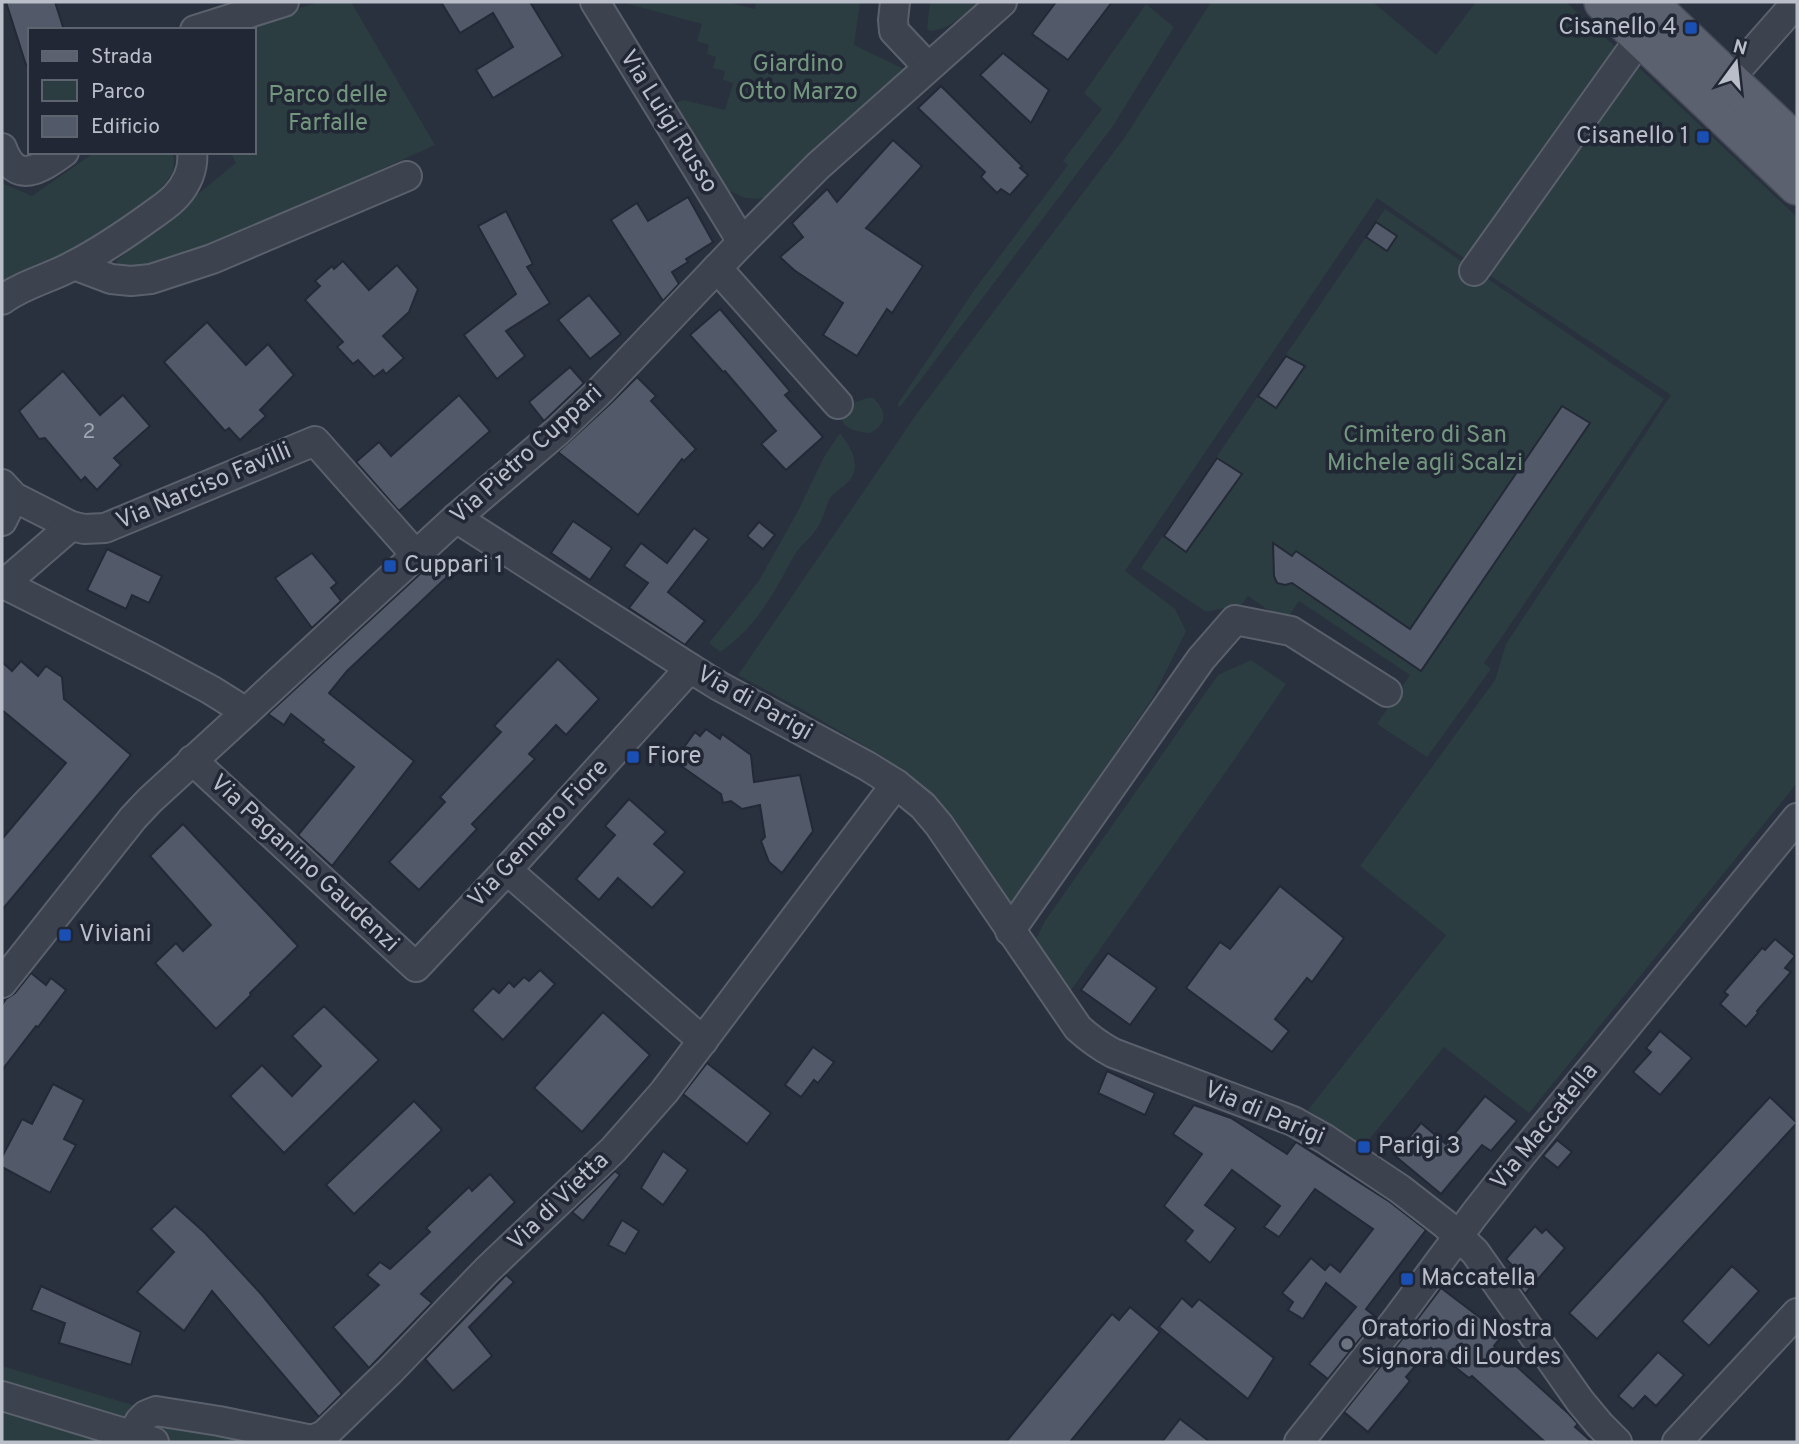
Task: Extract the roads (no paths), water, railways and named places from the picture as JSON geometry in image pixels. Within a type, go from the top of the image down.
[{"type":"main road","points":[[1604,2],[1797,186]]},
{"type":"main road","points":[[1647,2],[1797,144]]},
{"type":"street","points":[[201,28],[284,2]]},
{"type":"street","name":"Via Luigi Russo","points":[[595,2],[741,243]]},
{"type":"street","points":[[895,2],[894,31],[928,67]]},
{"type":"street","name":"Via Pietro Cuppari","points":[[2,983],[132,818],[416,555],[558,431],[818,166],[1002,2]]},
{"type":"street","points":[[1729,79],[1797,2]]},
{"type":"street","points":[[1474,271],[1641,37]]},
{"type":"street","points":[[2,148],[11,166],[24,171],[36,170],[61,154]]},
{"type":"street","points":[[2,300],[74,265],[127,233],[175,197],[190,175],[192,154]]},
{"type":"street","points":[[74,265],[111,279],[152,279],[212,259],[407,176]]},
{"type":"street","points":[[717,268],[838,404]]},
{"type":"street","name":"Via Narciso Favilli","points":[[71,526],[84,529],[105,528],[315,441],[416,555]]},
{"type":"street","points":[[6,500],[71,526],[3,584],[151,658],[246,712]]},
{"type":"street","name":"Via di Parigi","points":[[456,519],[719,686],[867,765],[896,784],[930,814],[1078,1028],[1113,1053],[1300,1125],[1376,1171],[1440,1220],[1475,1252],[1580,1401],[1617,1442]]},
{"type":"street","points":[[1010,931],[1201,659],[1235,620],[1291,631],[1387,691]]},
{"type":"street","name":"Via Gennaro Fiore","points":[[416,967],[690,668]]},
{"type":"street","name":"Via Paganino Gaudenzi","points":[[192,760],[416,967]]},
{"type":"street","name":"Via di Vietta","points":[[143,1439],[140,1421],[156,1411],[312,1440],[324,1435],[487,1270],[613,1150],[664,1092],[896,784]]},
{"type":"street","name":"Via Maccatella","points":[[1299,1442],[1394,1323],[1522,1154],[1797,818]]},
{"type":"street","points":[[507,870],[703,1041]]},
{"type":"street","points":[[1677,1442],[1797,1313]]},
{"type":"street","points":[[2,1396],[143,1439]]},
{"type":"place","name":"Cisanello 4","points":[[1691,28]]},
{"type":"place","name":"Cisanello 1","points":[[1703,137]]},
{"type":"place","name":"Cuppari 1","points":[[390,566]]},
{"type":"place","name":"Fiore","points":[[633,757]]},
{"type":"place","name":"Viviani","points":[[65,935]]},
{"type":"place","name":"Parigi 3","points":[[1364,1147]]},
{"type":"place","name":"Maccatella","points":[[1407,1279]]},
{"type":"place","name":"Oratorio di Nostra Signora di Lourdes","points":[[1347,1344]]},
{"type":"park label","name":"Giardino Otto Marzo","points":[[798,79]]},
{"type":"park label","name":"Parco delle Farfalle","points":[[328,110]]},
{"type":"park label","name":"Cimitero di San Michele agli Scalzi","points":[[1425,450]]}]
